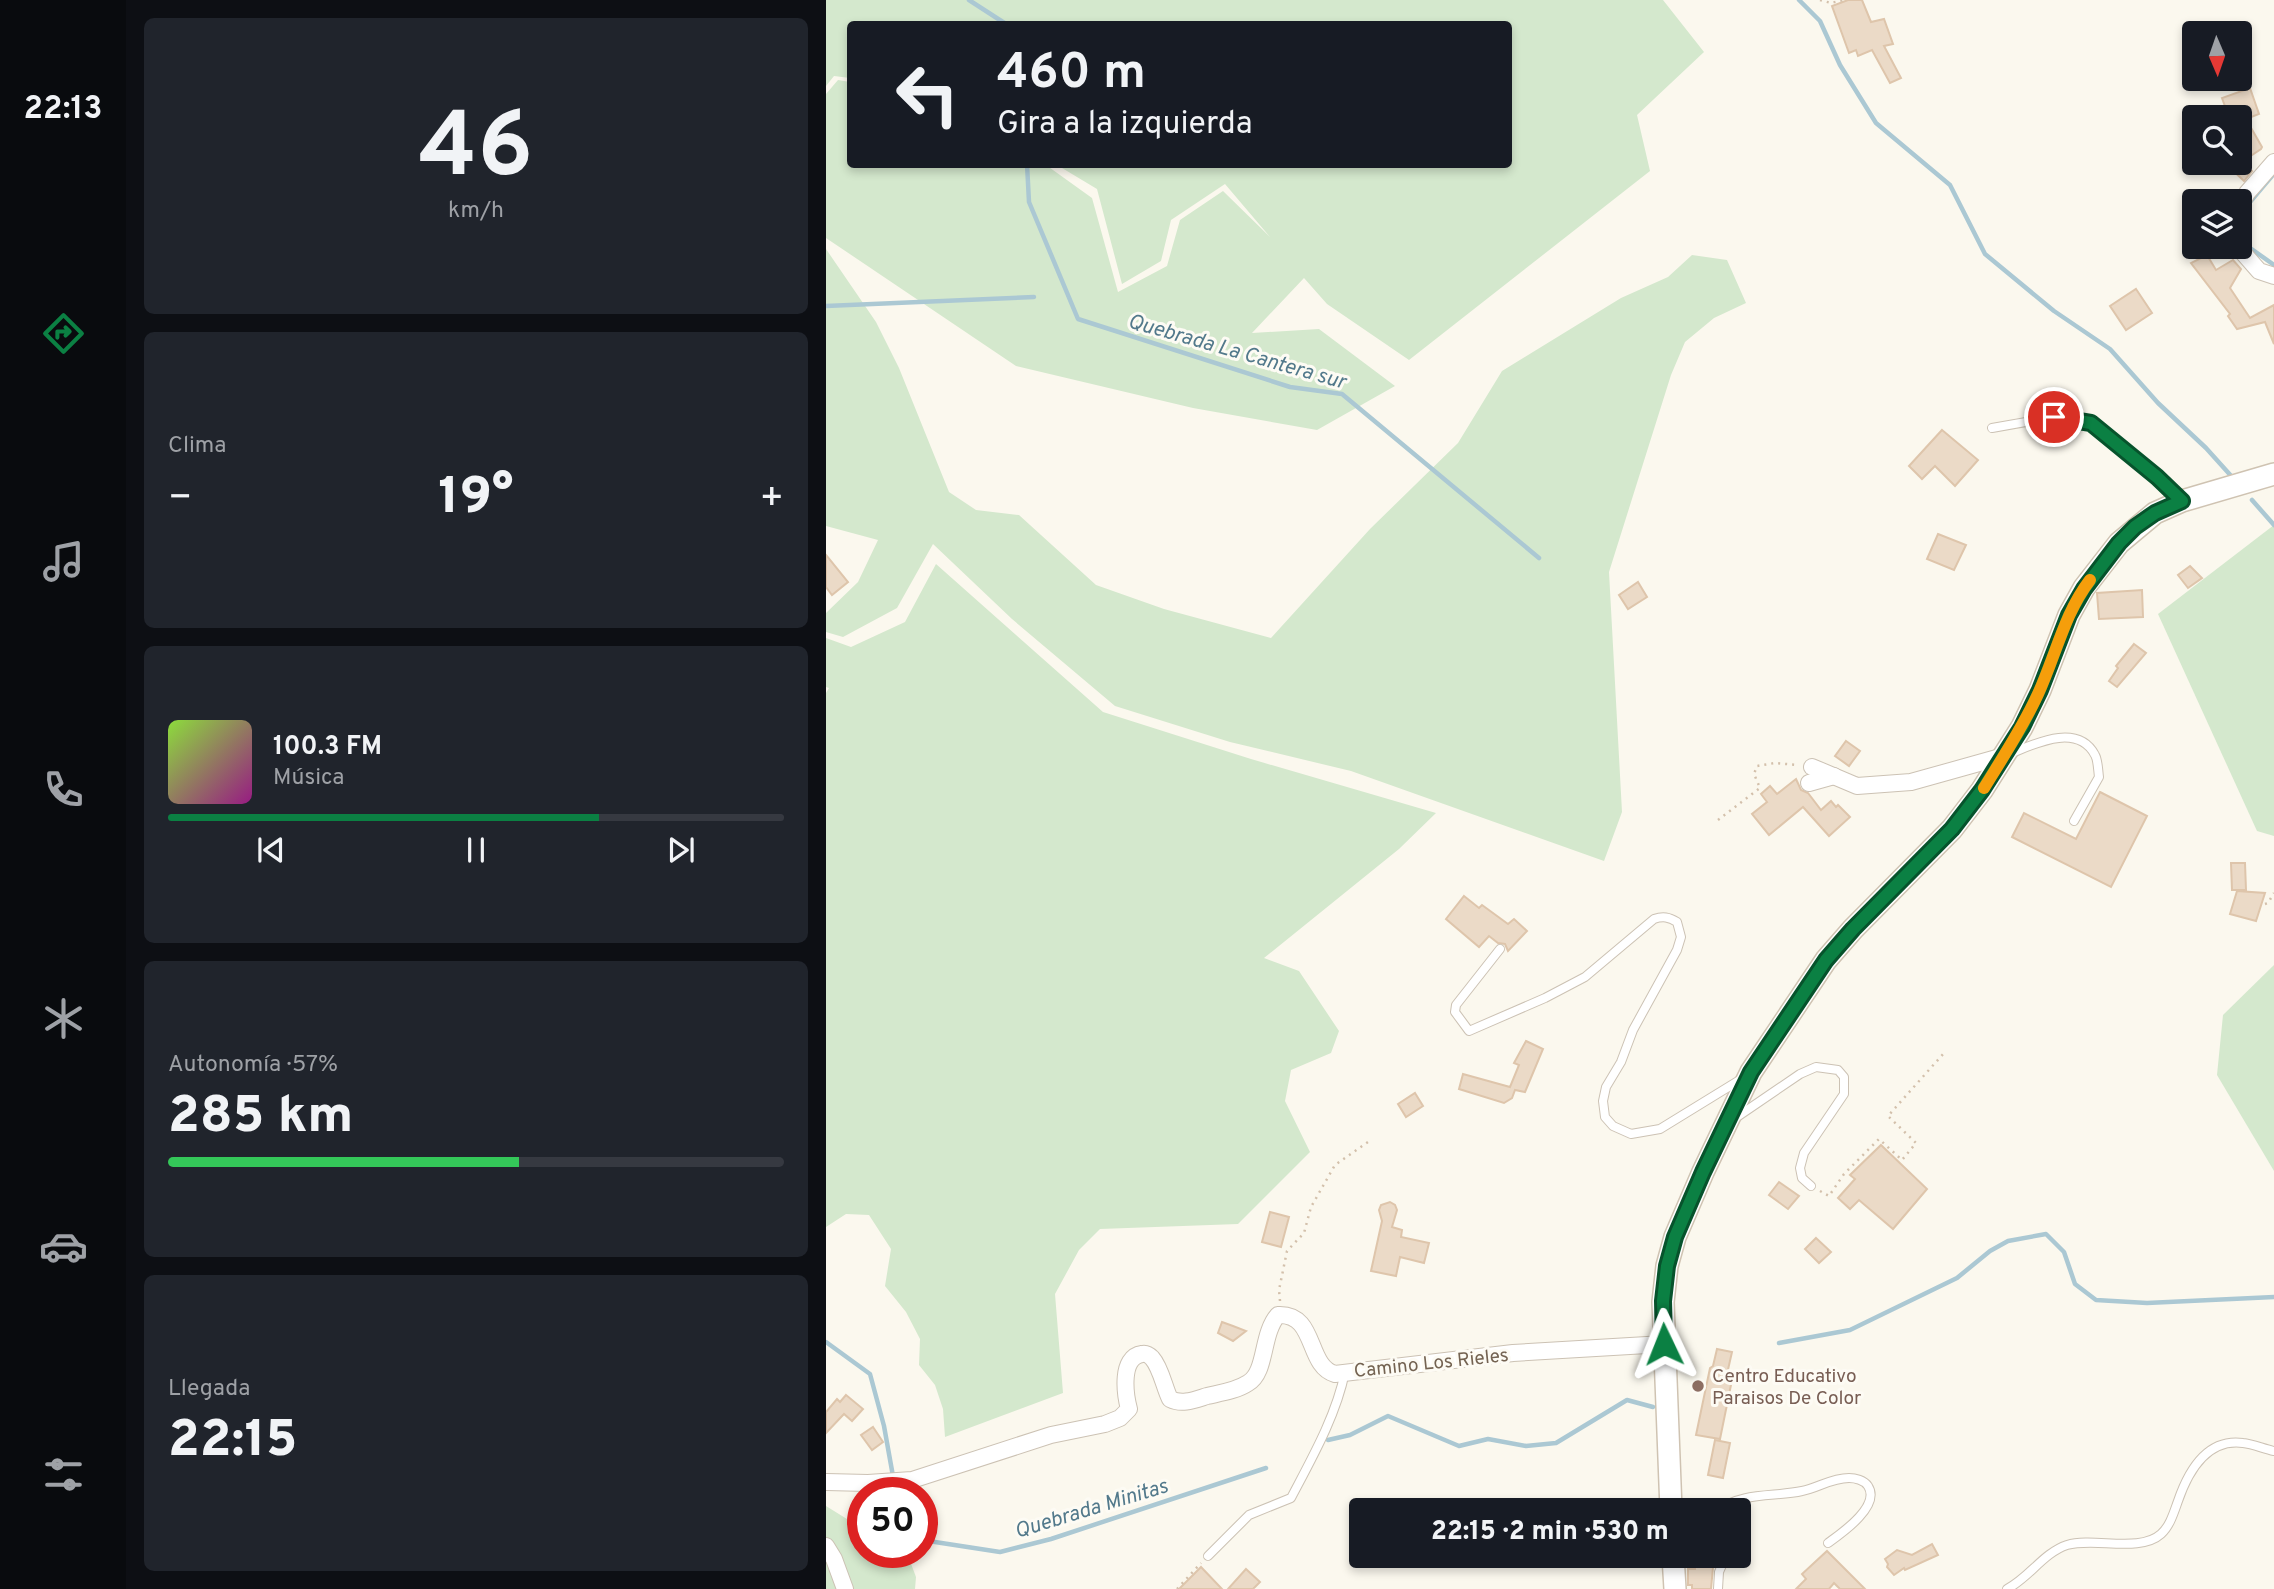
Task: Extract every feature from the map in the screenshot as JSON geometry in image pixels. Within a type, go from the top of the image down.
[{"type":"main road","points":[[1670,1498],[1663,1301],[1667,1266],[1675,1237],[1751,1072],[1826,960],[1952,829],[1982,790],[2034,702],[2064,626],[2084,589],[2119,543],[2155,513],[2182,501],[2274,474]]},
{"type":"main road","points":[[1674,1568],[1675,1589]]},
{"type":"street","points":[[2250,189],[2274,162]]},
{"type":"street","points":[[2248,259],[2259,271],[2274,276]]},
{"type":"street","points":[[1811,775],[1834,776],[1857,786],[1912,782],[2004,756]]},
{"type":"street","points":[[826,1482],[912,1480],[1051,1435],[1105,1424],[1120,1418],[1129,1409],[1127,1368],[1134,1357],[1141,1354],[1148,1355],[1153,1360],[1170,1399],[1176,1402],[1186,1402],[1242,1387],[1257,1374],[1267,1331],[1271,1323],[1281,1315]]},
{"type":"street","name":"Camino Los Rieles","points":[[1281,1315],[1288,1315],[1298,1321],[1326,1371],[1335,1374],[1513,1353],[1664,1344]]},
{"type":"street","points":[[826,1546],[845,1589]]},
{"type":"lane","points":[[1992,428],[2054,417],[2091,423],[2182,501]]},
{"type":"lane","points":[[2004,756],[2046,739],[2068,738],[2085,744],[2096,755],[2099,777],[2074,821]]},
{"type":"lane","points":[[1500,949],[1455,1005],[1455,1012],[1469,1031],[1545,998],[1585,976],[1654,919],[1662,916],[1677,922],[1681,937],[1677,950],[1633,1030],[1621,1062],[1606,1087],[1603,1101],[1605,1117],[1620,1130],[1631,1134],[1660,1129],[1751,1072]]},
{"type":"lane","points":[[1726,1124],[1800,1074],[1816,1067],[1838,1070],[1844,1077],[1844,1094],[1804,1153],[1800,1168],[1802,1178],[1811,1186]]},
{"type":"lane","points":[[1208,1556],[1249,1515],[1291,1498],[1340,1393],[1345,1372]]},
{"type":"lane","points":[[2007,1589],[2067,1545],[2138,1543],[2161,1534],[2169,1523],[2188,1473],[2212,1449],[2227,1443],[2243,1443],[2274,1451]]},
{"type":"lane","points":[[1750,1498],[1805,1491],[1830,1481],[1850,1478],[1862,1480],[1868,1485],[1871,1494],[1867,1508],[1828,1543]]},
{"type":"lane","points":[[1718,1589],[1721,1568]]},
{"type":"path","points":[[1821,0],[1824,3],[1843,0]]},
{"type":"path","points":[[1718,820],[1760,788],[1754,774],[1757,766],[1775,763],[1811,775]]},
{"type":"path","points":[[2265,904],[2274,893]]},
{"type":"path","points":[[1811,1186],[1829,1196],[1844,1174],[1880,1139],[1902,1160],[1916,1143],[1888,1116],[1944,1053]]},
{"type":"path","points":[[1281,1315],[1279,1290],[1287,1251],[1304,1233],[1311,1207],[1335,1165],[1368,1142]]},
{"type":"path","points":[[1177,1589],[1208,1556]]},
{"type":"green space","points":[[826,0],[1663,0],[1704,52],[1637,115],[1650,171],[1409,360],[1327,304],[1304,278],[1252,333],[1319,329],[1395,386],[1317,430],[1193,408],[1016,366],[826,238],[826,94],[838,80],[847,82],[847,168],[1050,168],[1092,198],[1118,292],[1167,266],[1180,220],[1223,191],[1270,237],[1225,184],[1171,220],[1161,261],[1122,284],[1097,189],[1062,168],[1512,168],[1512,21],[847,21],[847,78],[834,76],[826,86]]},
{"type":"green space","points":[[826,249],[876,322],[899,368],[949,492],[976,510],[1019,515],[1096,585],[1164,609],[1271,638],[1370,529],[1458,443],[1502,371],[1621,298],[1668,277],[1692,255],[1727,260],[1746,303],[1714,318],[1685,342],[1671,375],[1609,572],[1622,812],[1604,861],[1351,771],[1230,742],[1115,706],[1012,619],[933,544],[897,608],[843,637],[826,632],[826,613],[858,582],[878,540],[826,526]]},
{"type":"green space","points":[[2274,525],[2274,836],[2257,831],[2158,614]]},
{"type":"green space","points":[[936,564],[1103,712],[1436,813],[1399,849],[1264,958],[1299,971],[1339,1031],[1331,1053],[1291,1070],[1285,1101],[1310,1152],[1238,1224],[1100,1229],[1079,1250],[1055,1294],[1063,1393],[945,1437],[943,1409],[935,1385],[919,1365],[920,1339],[906,1312],[885,1286],[891,1249],[869,1215],[846,1214],[826,1227],[826,693],[829,688],[826,687],[826,638],[851,647],[905,622]]},
{"type":"green space","points":[[2274,965],[2274,1171],[2217,1075],[2223,1015]]},
{"type":"green space","points":[[826,1506],[847,1519],[847,1568],[913,1568],[916,1577],[915,1589],[826,1589]]},
{"type":"building","points":[[1848,0],[1862,0],[1871,22],[1884,19],[1893,44],[1884,46],[1901,78],[1890,83],[1872,50],[1858,56],[1856,50],[1849,53],[1832,6]]},
{"type":"building","points":[[2242,91],[2251,91],[2259,114],[2252,117],[2252,105],[2225,105],[2222,98]]},
{"type":"building","points":[[2252,130],[2262,147],[2252,155]]},
{"type":"building","points":[[2238,175],[2249,175],[2244,181]]},
{"type":"building","points":[[2199,259],[2209,259],[2216,270],[2233,260],[2241,269],[2230,288],[2250,318],[2274,305],[2274,344],[2265,322],[2237,329],[2228,316],[2230,314],[2191,263]]},
{"type":"building","points":[[2136,289],[2152,313],[2126,330],[2110,306]]},
{"type":"building","points":[[1942,430],[1978,460],[1955,486],[1935,466],[1922,479],[1909,466]]},
{"type":"building","points":[[1938,534],[1966,545],[1954,570],[1927,559]]},
{"type":"building","points":[[826,555],[848,582],[832,595],[826,587]]},
{"type":"building","points":[[2190,566],[2202,578],[2188,588],[2178,575]]},
{"type":"building","points":[[1638,582],[1647,597],[1628,609],[1619,595]]},
{"type":"building","points":[[2142,590],[2143,617],[2099,619],[2097,593]]},
{"type":"building","points":[[2134,644],[2146,653],[2117,687],[2109,681],[2118,668],[2116,666]]},
{"type":"building","points":[[1846,741],[1860,751],[1849,766],[1835,756]]},
{"type":"building","points":[[1796,779],[1801,790],[1808,793],[1821,810],[1831,801],[1850,817],[1829,836],[1803,807],[1769,835],[1752,814],[1767,802],[1761,794],[1770,786],[1777,794]]},
{"type":"building","points":[[2100,792],[2147,816],[2111,887],[2012,837],[2024,813],[2076,839]]},
{"type":"building","points":[[2231,863],[2245,863],[2246,890],[2232,890]]},
{"type":"building","points":[[2237,891],[2265,893],[2256,921],[2230,914]]},
{"type":"building","points":[[1464,896],[1508,924],[1514,919],[1527,931],[1508,951],[1505,944],[1498,943],[1489,936],[1479,947],[1446,919]]},
{"type":"building","points":[[1526,1041],[1543,1049],[1525,1092],[1515,1090],[1512,1098],[1504,1103],[1459,1089],[1463,1074],[1510,1087],[1519,1065],[1514,1063]]},
{"type":"building","points":[[1415,1093],[1423,1106],[1406,1117],[1398,1104]]},
{"type":"building","points":[[1881,1145],[1927,1189],[1893,1229],[1859,1200],[1850,1209],[1838,1198],[1855,1179],[1850,1175]]},
{"type":"building","points":[[1779,1182],[1799,1196],[1788,1209],[1769,1195]]},
{"type":"building","points":[[1390,1202],[1397,1210],[1392,1227],[1402,1230],[1401,1237],[1429,1243],[1424,1263],[1400,1257],[1396,1276],[1371,1271],[1382,1221],[1379,1210],[1381,1205]]},
{"type":"building","points":[[1270,1212],[1289,1217],[1281,1247],[1262,1242]]},
{"type":"building","points":[[1816,1238],[1831,1252],[1819,1263],[1805,1249]]},
{"type":"building","points":[[1222,1322],[1246,1331],[1233,1341],[1218,1333]]},
{"type":"building","points":[[1717,1349],[1732,1352],[1727,1374],[1733,1375],[1720,1439],[1696,1435],[1710,1368],[1713,1366]]},
{"type":"building","points":[[846,1395],[863,1409],[852,1421],[844,1414],[826,1433],[826,1412],[837,1399],[840,1402]]},
{"type":"building","points":[[873,1427],[883,1442],[872,1450],[861,1435]]},
{"type":"building","points":[[1715,1440],[1730,1443],[1723,1478],[1708,1475]]},
{"type":"building","points":[[1932,1544],[1938,1555],[1905,1570],[1904,1568],[1894,1575],[1887,1567],[1885,1559],[1897,1550],[1912,1555]]},
{"type":"building","points":[[1827,1551],[1865,1589],[1840,1589],[1834,1583],[1829,1589],[1796,1589],[1806,1579],[1802,1574]]},
{"type":"building","points":[[1201,1567],[1222,1589],[1179,1589]]},
{"type":"building","points":[[1713,1568],[1711,1589],[1692,1589],[1692,1585],[1688,1585],[1688,1569]]},
{"type":"building","points":[[1246,1569],[1260,1582],[1253,1589],[1228,1589]]},
{"type":"waterway","name":"Quebrada La Cantera sur","points":[[969,0],[1001,21]]},
{"type":"waterway","points":[[1799,0],[1820,21],[1840,65],[1876,123],[1950,185],[1985,254],[2054,311],[2110,349],[2158,403],[2206,448],[2233,478]]},
{"type":"waterway","name":"Quebrada La Cantera sur","points":[[1027,168],[1029,202],[1078,319],[1290,387],[1342,394],[1539,558]]},
{"type":"waterway","points":[[2252,200],[2272,176]]},
{"type":"waterway","points":[[2252,249],[2274,265]]},
{"type":"waterway","points":[[826,306],[1034,297]]},
{"type":"waterway","points":[[2252,500],[2274,525]]},
{"type":"waterway","name":"Quebrada Minitas","points":[[1779,1343],[1850,1330],[1957,1278],[1990,1251],[2008,1241],[2046,1234],[2064,1252],[2075,1284],[2096,1300],[2147,1303],[2274,1297]]},
{"type":"waterway","name":"Quebrada Minitas","points":[[826,1342],[870,1374],[884,1426],[893,1477]]},
{"type":"waterway","name":"Quebrada Minitas","points":[[1328,1440],[1350,1435],[1388,1416],[1459,1446],[1488,1439],[1526,1446],[1556,1443],[1627,1400],[1653,1407]]},
{"type":"waterway","name":"Quebrada Minitas","points":[[938,1542],[1000,1552],[1051,1539],[1266,1468]]},
{"type":"slow traffic","points":[[1984,788],[2022,727],[2040,690],[2069,615],[2090,580]]},
{"type":"place","name":"Centro Educativo Paraisos De Color","points":[[1698,1386]]},
{"type":"route","points":[[1664,1344],[1663,1301],[1667,1266],[1675,1237],[1751,1072],[1826,960],[1952,829],[1982,790],[2022,727],[2040,690],[2069,615],[2084,589],[2119,543],[2135,527],[2155,513],[2182,501],[2091,423],[2054,417]]}]
